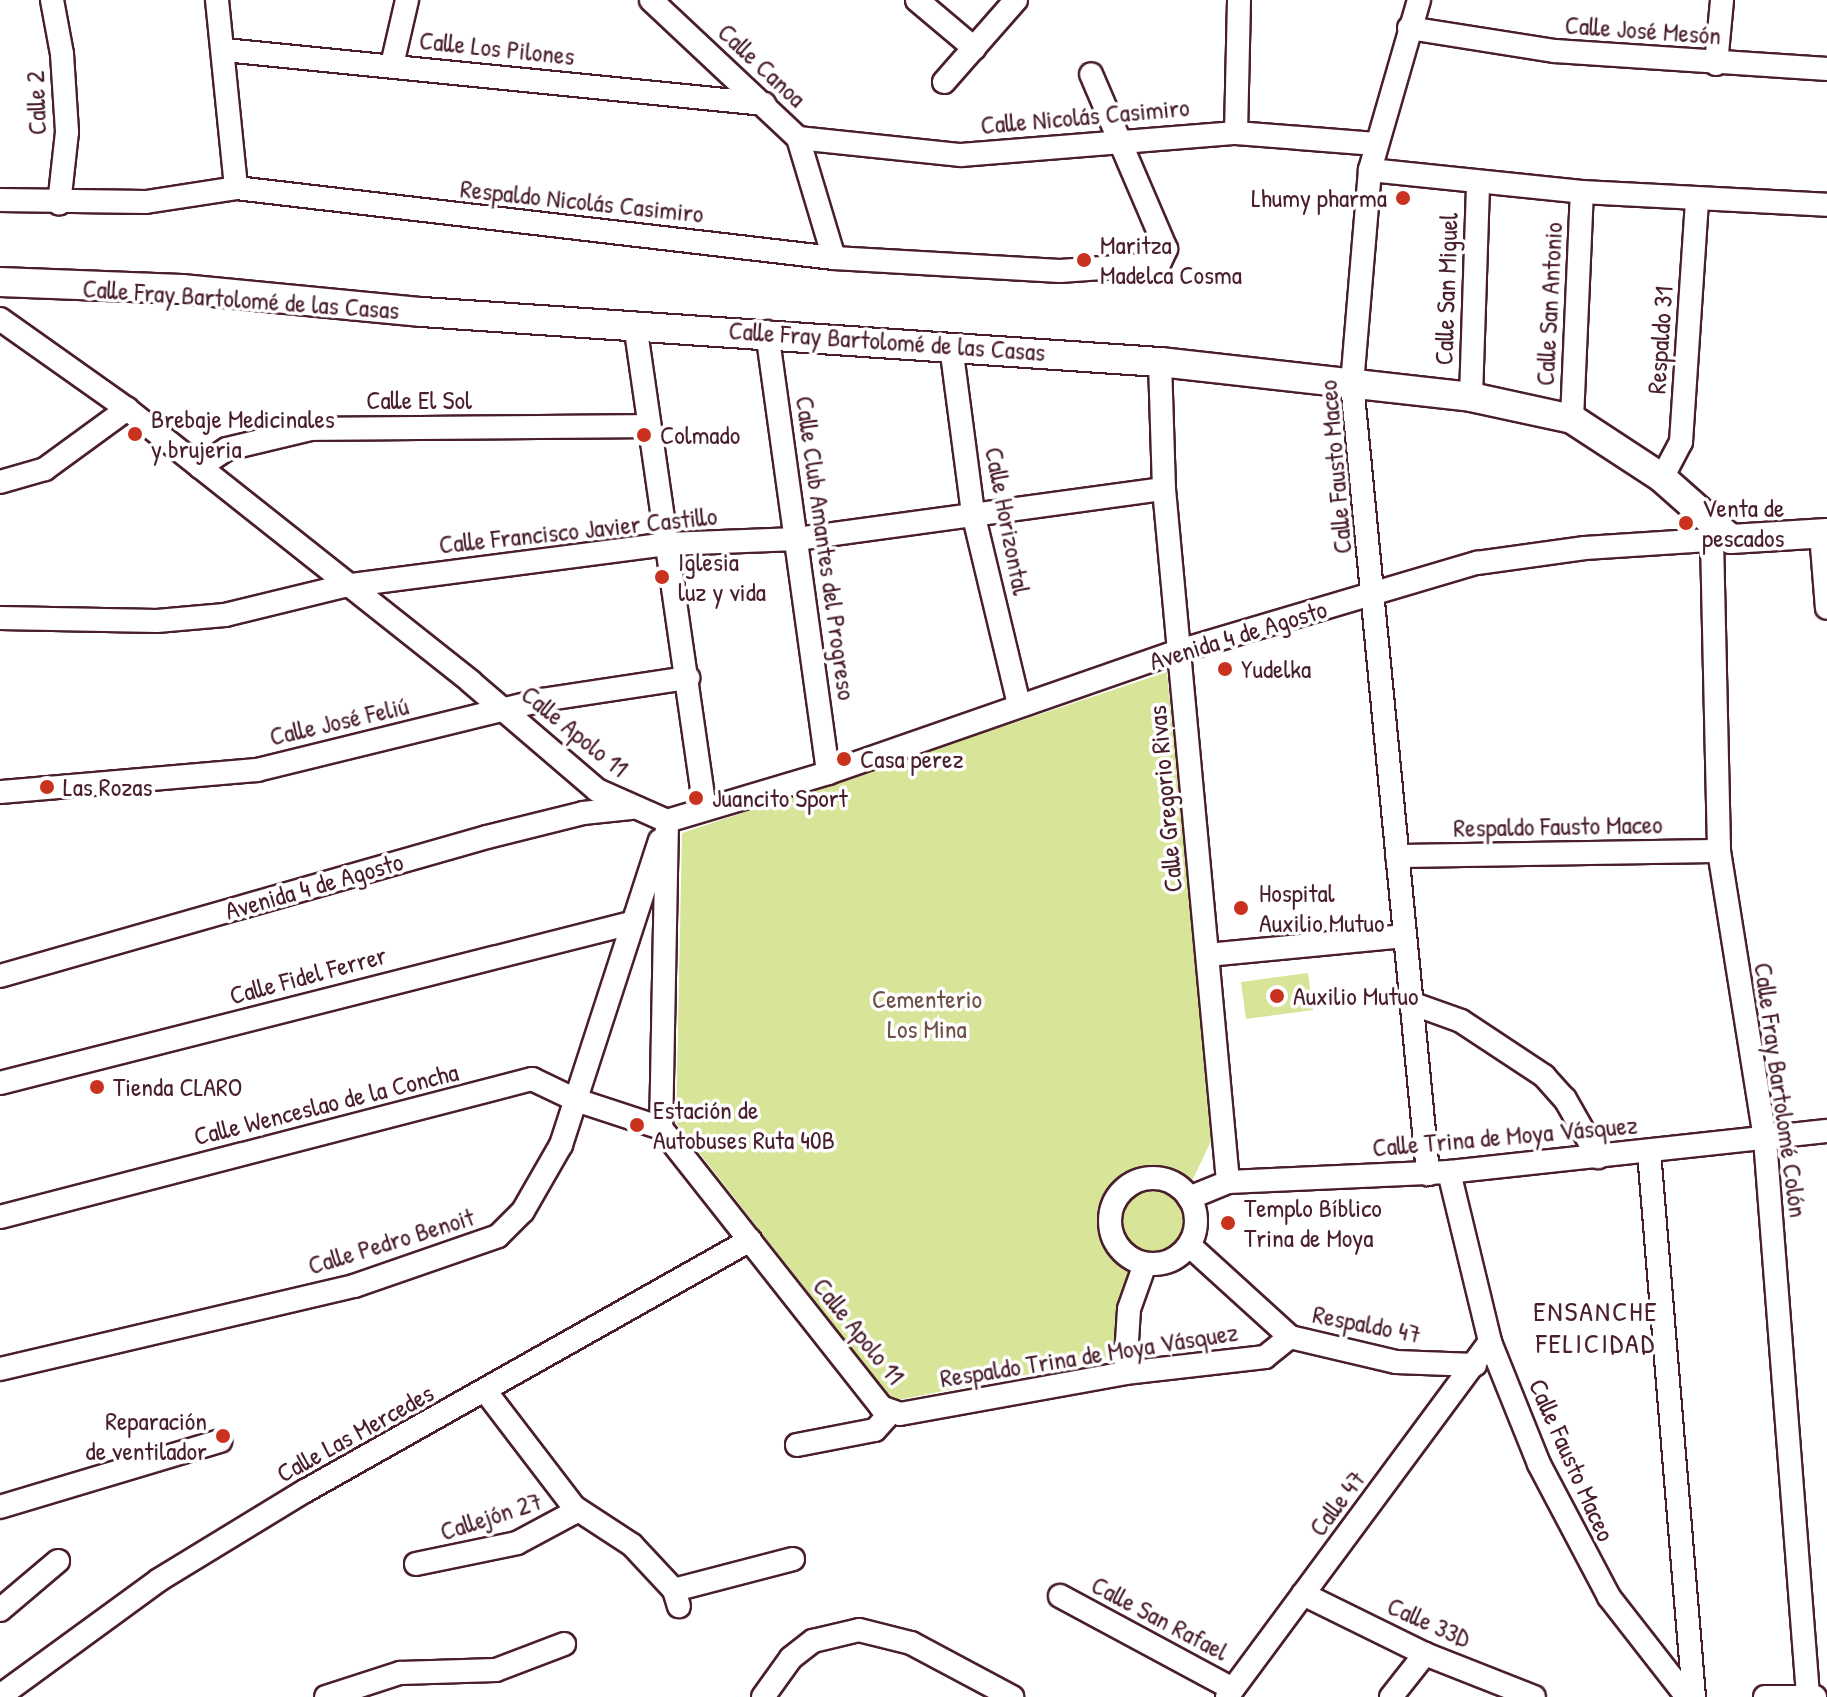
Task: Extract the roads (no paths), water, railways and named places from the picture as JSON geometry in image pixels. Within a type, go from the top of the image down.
[{"type":"main road","name":"Calle Fray Bartolomé de las Casas","points":[[0,282],[182,289],[422,312],[767,332],[1160,362],[1471,397],[1572,419],[1662,478],[1721,539]]},
{"type":"main road","name":"Avenida 4 de Agosto","points":[[1721,539],[1824,533]]},
{"type":"street","name":"Calle 2","points":[[52,0],[62,54],[67,132],[59,204]]},
{"type":"street","points":[[217,0],[236,188]]},
{"type":"street","points":[[392,65],[407,0]]},
{"type":"street","name":"Calle Canoa","points":[[651,0],[798,138]]},
{"type":"street","points":[[917,0],[974,48]]},
{"type":"street","points":[[944,82],[1016,0]]},
{"type":"street","points":[[1236,133],[1239,0]]},
{"type":"street","name":"Calle Fausto Maceo","points":[[1419,0],[1370,170],[1360,239],[1352,384],[1376,593],[1411,1003],[1439,1173],[1490,1342],[1580,1548],[1609,1597],[1687,1697]]},
{"type":"street","points":[[1716,64],[1722,0]]},
{"type":"street","name":"Calle José Mesón","points":[[1409,28],[1555,51],[1827,69]]},
{"type":"street","name":"Calle Los Pilones","points":[[224,50],[764,104]]},
{"type":"street","points":[[1091,74],[1122,138]]},
{"type":"street","name":"Calle Nicolás Casimiro","points":[[798,138],[961,155],[1122,138],[1236,133],[1376,144]]},
{"type":"street","points":[[798,138],[834,258]]},
{"type":"street","name":"Respaldo Nicolás Casimiro","points":[[0,200],[59,204],[146,202],[236,188],[834,258],[1060,271],[1159,264],[1166,249],[1122,138]]},
{"type":"street","points":[[1370,170],[1582,192],[1827,205]]},
{"type":"street","name":"Calle San Miguel","points":[[1471,397],[1478,183]]},
{"type":"street","name":"Calle San Antonio","points":[[1572,419],[1582,192]]},
{"type":"street","name":"Respaldo 31","points":[[1662,478],[1681,442],[1697,199]]},
{"type":"street","name":"Calle Apolo 11","points":[[0,319],[127,409],[344,586],[505,711],[597,790],[631,808],[667,821]]},
{"type":"street","points":[[635,324],[647,426],[668,544],[705,807]]},
{"type":"street","name":"Calle Club Amantes del Progreso","points":[[767,332],[828,773]]},
{"type":"street","name":"Calle Horizontal","points":[[951,346],[973,513],[1019,705]]},
{"type":"street","name":"Calle Gregorio Rivas","points":[[1160,362],[1164,489],[1228,1182]]},
{"type":"street","points":[[0,482],[45,469],[127,409]]},
{"type":"street","name":"Calle El Sol","points":[[200,467],[227,449],[311,429],[647,426]]},
{"type":"street","name":"Calle Francisco Javier Castillo","points":[[0,618],[157,621],[225,615],[344,586],[668,544],[797,539],[1164,489]]},
{"type":"street","points":[[1824,533],[1827,608]]},
{"type":"street","name":"Avenida 4 de Agosto","points":[[667,821],[705,807],[828,773],[1179,651],[1477,563],[1532,554],[1721,539]]},
{"type":"street","name":"Calle Fray Bartolomé Colón","points":[[1721,539],[1719,851],[1765,1139],[1812,1696]]},
{"type":"street","name":"Calle José Feliú","points":[[0,792],[257,770],[505,711],[688,678]]},
{"type":"street","name":"Avenida 4 de Agosto","points":[[0,976],[487,837],[583,813],[631,808]]},
{"type":"street","points":[[661,1128],[667,821]]},
{"type":"street","name":"Calle Pedro Benoit","points":[[0,1369],[354,1286],[481,1245],[498,1236],[523,1211],[561,1145],[631,923],[667,821]]},
{"type":"street","name":"Respaldo Fausto Maceo","points":[[1397,856],[1719,851]]},
{"type":"street","name":"Calle Fidel Ferrer","points":[[0,1083],[631,923]]},
{"type":"street","points":[[1208,955],[1404,936]]},
{"type":"street","points":[[1411,1003],[1461,1021],[1544,1076],[1565,1099],[1598,1157]]},
{"type":"street","name":"Calle Wenceslao de la Concha","points":[[0,1217],[532,1079],[576,1100],[661,1128]]},
{"type":"street","name":"Calle Apolo 11","points":[[661,1128],[881,1407],[891,1412]]},
{"type":"street","name":"Calle Trina de Moya Vásquez","points":[[1189,1198],[1228,1182],[1439,1173],[1827,1131]]},
{"type":"street","points":[[1649,1152],[1694,1697]]},
{"type":"street","points":[[1154,1177],[1180,1187],[1189,1198],[1195,1230],[1189,1245],[1170,1261],[1145,1264],[1132,1259],[1113,1238],[1111,1210],[1117,1196],[1127,1186],[1154,1177]]},
{"type":"street","name":"Calle Las Mercedes","points":[[0,1696],[159,1580],[750,1240]]},
{"type":"street","name":"Respaldo 47","points":[[1189,1245],[1290,1337],[1396,1362],[1475,1365]]},
{"type":"street","points":[[1125,1373],[1129,1309],[1145,1264]]},
{"type":"street","name":"Respaldo Trina de Moya Vásquez","points":[[891,1412],[1125,1373],[1265,1357],[1290,1337]]},
{"type":"street","name":"Calle 47","points":[[1230,1693],[1490,1342]]},
{"type":"street","name":"Callejón 27","points":[[416,1564],[517,1543],[570,1518],[574,1507],[486,1392]]},
{"type":"street","points":[[797,1445],[875,1430],[891,1412]]},
{"type":"street","points":[[0,1507],[220,1441]]},
{"type":"street","points":[[574,1507],[632,1545],[676,1598],[793,1559]]},
{"type":"street","points":[[0,1610],[58,1561]]},
{"type":"street","name":"Calle 33D","points":[[1303,1594],[1425,1654],[1534,1697]]},
{"type":"street","name":"Calle San Rafael","points":[[1060,1596],[1230,1693]]},
{"type":"street","points":[[763,1697],[791,1658],[813,1641],[859,1630],[911,1643],[1012,1697]]},
{"type":"street","points":[[326,1697],[400,1673],[496,1670],[564,1644]]},
{"type":"street","points":[[1391,1697],[1425,1654]]},
{"type":"street","points":[[1765,1697],[1812,1696]]},
{"type":"place","name":"Lhumy pharma","points":[[1403,198]]},
{"type":"place","name":"Maritza Madelca Cosma","points":[[1084,260]]},
{"type":"place","name":"Brebaje Medicinales y brujeria","points":[[135,434]]},
{"type":"place","name":"Colmado","points":[[644,435]]},
{"type":"place","name":"Venta de pescados","points":[[1686,523]]},
{"type":"place","name":"Iglesia luz y vida","points":[[662,577]]},
{"type":"place","name":"Yudelka","points":[[1225,669]]},
{"type":"place","name":"Casa perez","points":[[844,759]]},
{"type":"place","name":"Las Rozas","points":[[47,787]]},
{"type":"place","name":"Juancito Sport","points":[[696,798]]},
{"type":"place","name":"Hospital Auxilio Mutuo","points":[[1241,908]]},
{"type":"place","name":"Auxilio Mutuo","points":[[1277,996]]},
{"type":"place","name":"Tienda CLARO","points":[[97,1087]]},
{"type":"place","name":"Estación de Autobuses Ruta 40B","points":[[637,1125]]},
{"type":"place","name":"Templo Bíblico Trina de Moya","points":[[1228,1223]]},
{"type":"place","name":"Reparación de ventilador","points":[[223,1436]]},
{"type":"district","name":"ENSANCHE FELICIDAD","points":[[1596,1327]]},
{"type":"park label","name":"Cementerio Los Mina","points":[[927,1014]]}]
